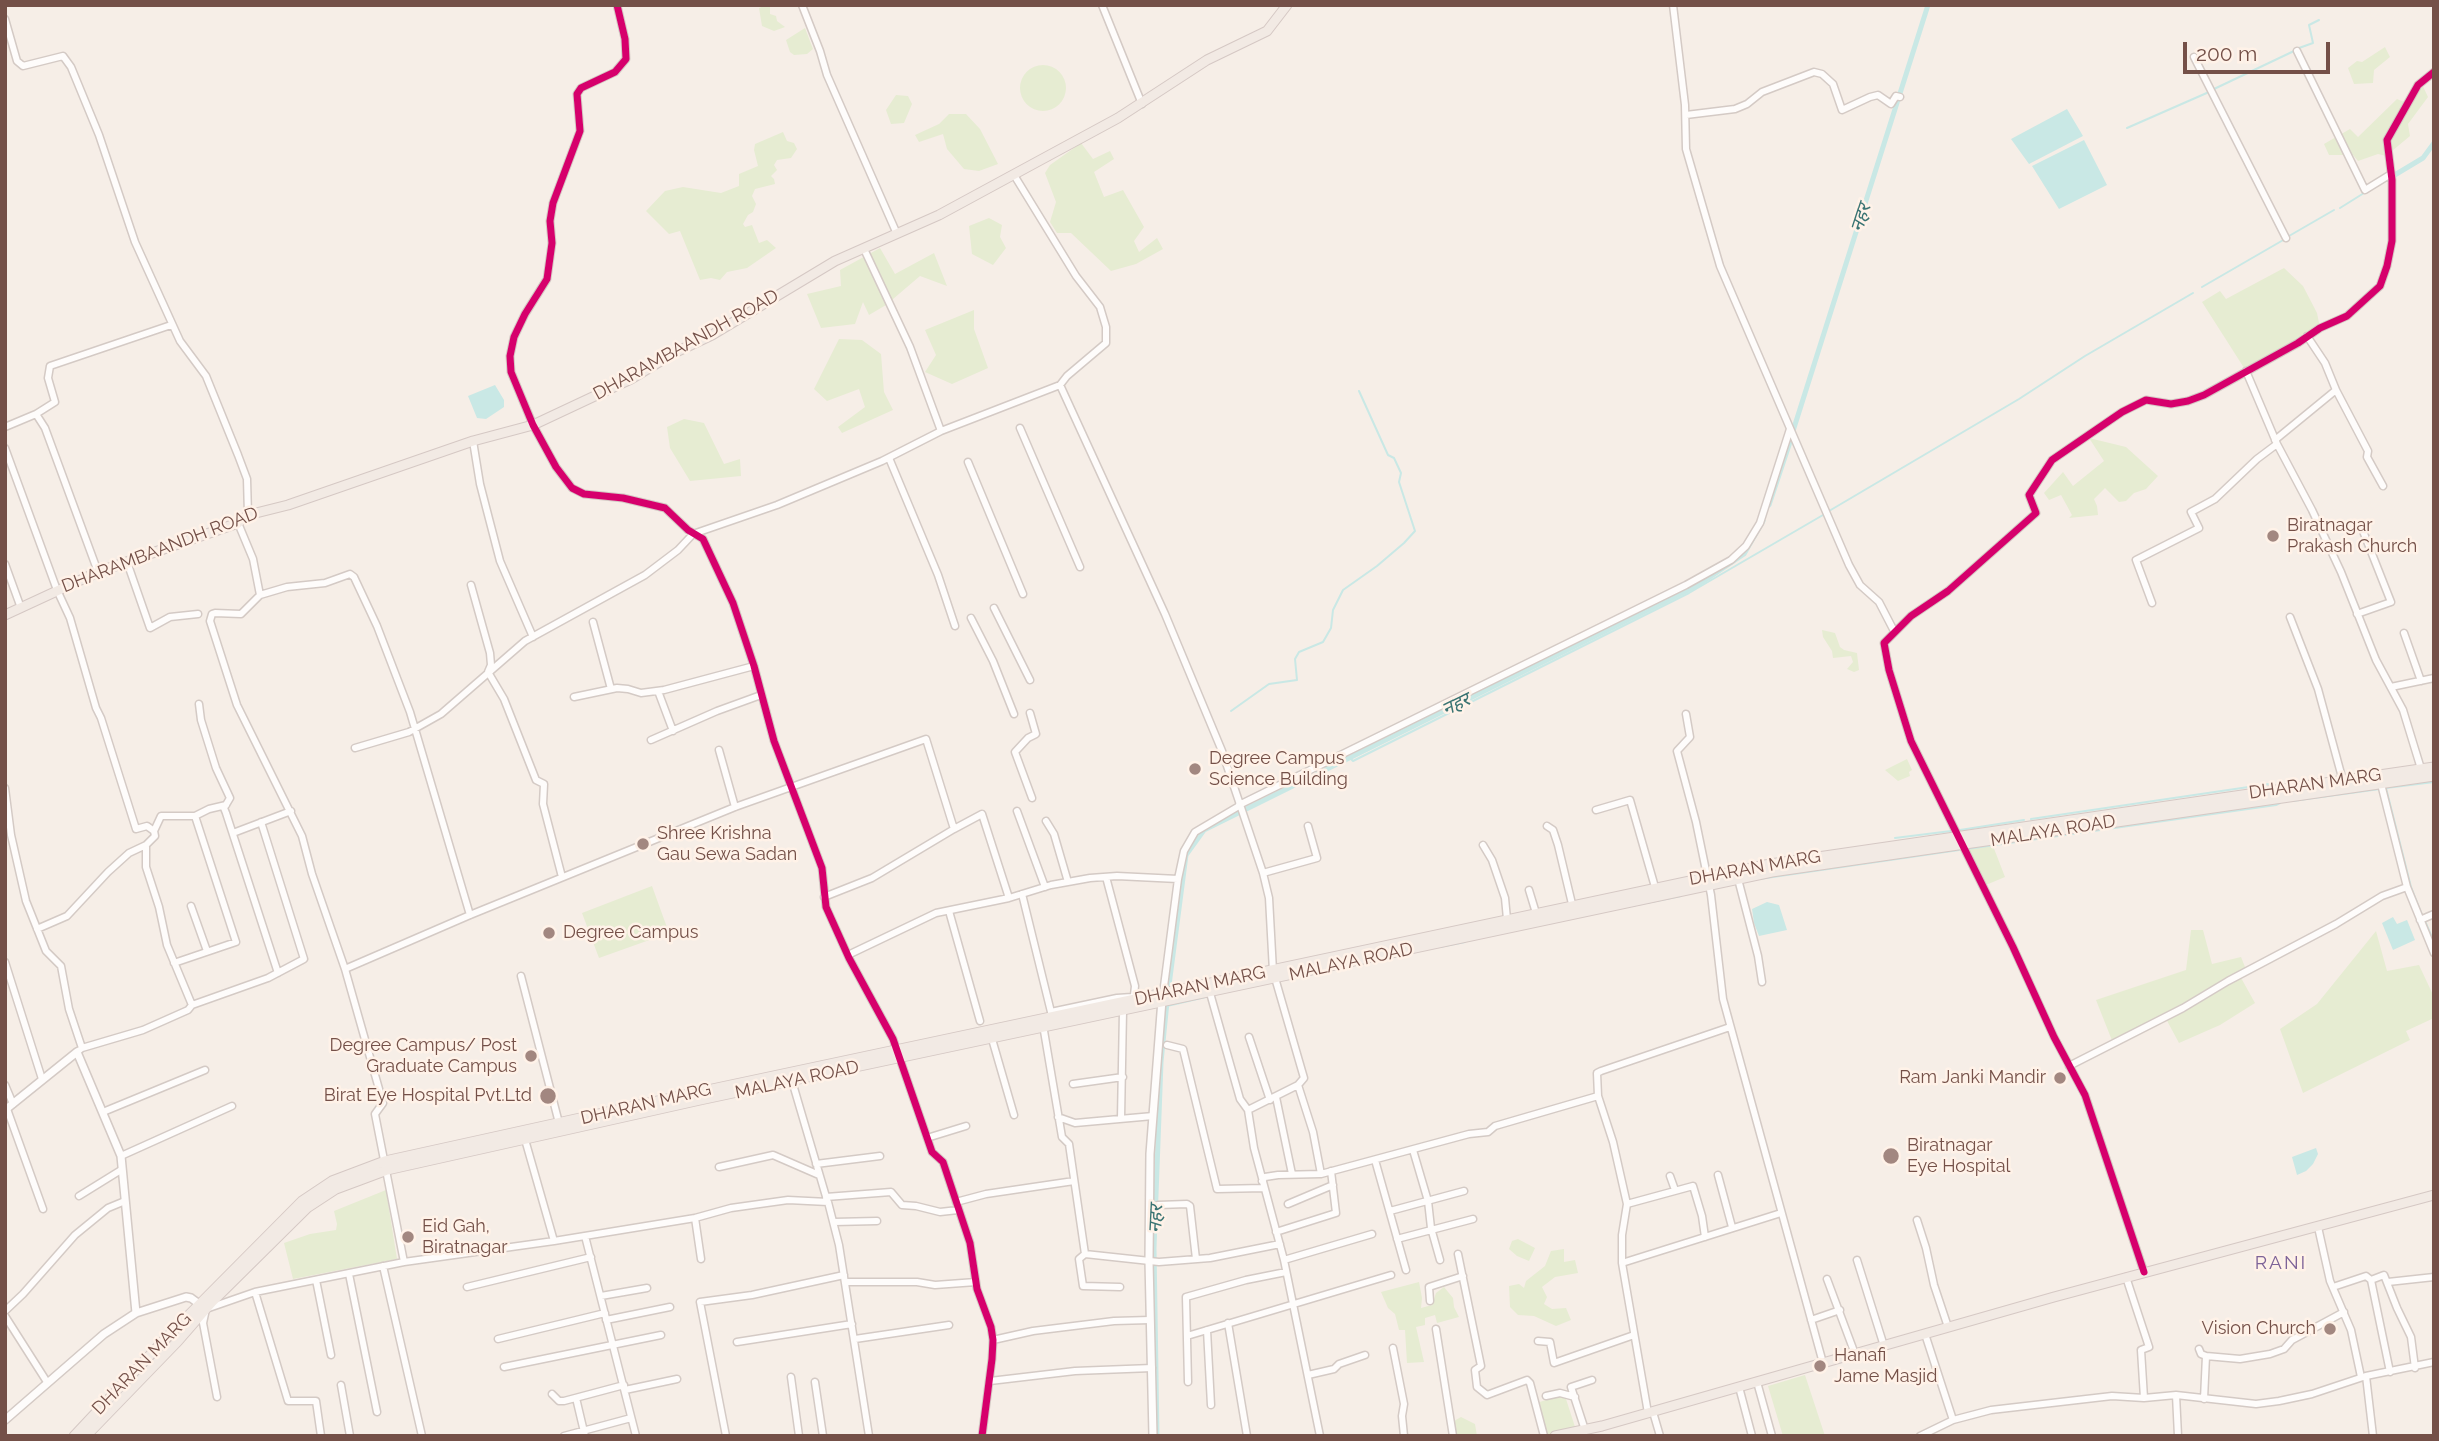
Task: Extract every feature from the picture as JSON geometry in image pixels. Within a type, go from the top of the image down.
[{"type":"main road","name":"DHARAMBAANDH ROAD","points":[[5,615],[98,572],[238,523],[248,515],[288,505],[473,441],[533,425],[631,379],[712,335],[835,261],[939,215],[1142,104],[1207,60],[1267,31],[1287,5]]},
{"type":"main road","name":"DHARAN MARG","points":[[74,1436],[302,1201],[332,1181],[386,1165],[524,1135],[559,1123],[774,1081],[1275,975],[1507,919],[1574,909],[1655,887],[2343,781],[2422,773],[2434,767]]},
{"type":"main road","points":[[2422,773],[2434,776]]},
{"type":"main road","name":"MALAYA ROAD","points":[[2078,823],[2380,779]]},
{"type":"main road","name":"MALAYA ROAD","points":[[524,1135],[774,1081],[792,1081],[898,1055],[992,1039],[1043,1024],[1123,1011],[1162,999],[1210,993],[1275,975],[1707,880],[1738,879],[1786,865]]},
{"type":"main road","points":[[1555,1436],[1586,1430],[1603,1431],[1650,1413],[1948,1327],[2434,1195]]},
{"type":"main road","points":[[86,1436],[178,1341],[202,1307]]},
{"type":"street","points":[[617,5],[625,39],[626,59],[615,72],[581,88],[577,94],[580,131],[553,203],[550,221],[552,243],[547,279],[514,337],[511,372],[533,425],[556,467],[572,488],[584,494],[665,508],[703,540],[733,603],[790,786],[822,868],[826,907],[848,955],[893,1039],[933,1152],[943,1162],[970,1243],[976,1282],[993,1340],[982,1436]]},
{"type":"street","points":[[802,5],[827,75],[897,234]]},
{"type":"street","points":[[1102,5],[1142,104]]},
{"type":"street","points":[[1673,5],[1686,116],[1686,149],[1720,265],[1849,565],[1860,585],[1879,602],[1894,631]]},
{"type":"street","points":[[5,19],[17,61],[23,66],[60,55],[71,67],[99,135],[135,242],[180,341],[206,376],[247,479],[248,515]]},
{"type":"street","points":[[2297,51],[2365,190],[2391,174]]},
{"type":"street","points":[[2194,57],[2286,238]]},
{"type":"street","points":[[1686,116],[1713,111],[1724,113],[1747,104],[1762,92],[1814,72],[1822,74],[1833,84],[1842,110],[1870,97],[1878,96],[1891,104],[1898,97]]},
{"type":"street","points":[[2144,1272],[2085,1096],[1911,741],[1883,647],[1894,631],[1948,591],[2036,513],[2029,495],[2052,460],[2133,406],[2147,400],[2171,404],[2204,395],[2347,316],[2380,286],[2392,241],[2391,174],[2387,140],[2418,85],[2434,72]]},
{"type":"street","points":[[355,748],[414,729],[441,714],[533,637],[645,575],[678,550],[693,534],[778,505],[889,458],[942,431],[1060,385],[1106,343],[1106,327],[1100,307],[1076,276],[1014,175]]},
{"type":"street","points":[[864,249],[910,347],[942,431]]},
{"type":"street","points":[[5,427],[36,414],[55,402],[48,378],[50,366],[172,324]]},
{"type":"street","points":[[2307,336],[2325,363],[2382,486]]},
{"type":"street","points":[[2246,371],[2276,442],[2341,572],[2376,660],[2403,710],[2422,773]]},
{"type":"street","points":[[1060,385],[1174,634],[1223,751],[1263,873],[1269,898],[1275,975],[1304,1078],[1298,1085],[1248,1110]]},
{"type":"street","points":[[2152,603],[2136,560],[2199,528],[2191,512],[2215,499],[2336,390]]},
{"type":"street","points":[[36,414],[45,428],[98,572]]},
{"type":"street","points":[[1020,428],[1080,567]]},
{"type":"street","points":[[1153,1436],[1149,1261],[1153,1116],[1162,999],[1178,879],[1184,851],[1195,832],[1724,565],[1746,546],[1760,523],[1790,429]]},
{"type":"street","points":[[473,441],[480,484],[500,561],[533,637]]},
{"type":"street","points":[[5,448],[57,590],[70,618],[136,829],[147,826],[154,831]]},
{"type":"street","points":[[889,458],[938,575],[955,626]]},
{"type":"street","points":[[968,462],[1023,594]]},
{"type":"street","points":[[238,523],[253,559],[260,595]]},
{"type":"street","points":[[2357,614],[2391,602],[2361,526]]},
{"type":"street","points":[[127,562],[150,628],[170,617],[198,614]]},
{"type":"street","points":[[5,564],[21,608]]},
{"type":"street","points":[[404,1262],[375,1114],[383,1103],[345,969],[312,874],[302,836],[237,705],[210,621],[212,614],[241,614],[260,595],[298,584],[325,583],[350,574],[354,577],[410,712],[470,915]]},
{"type":"street","points":[[471,585],[490,653],[488,672],[504,699],[536,780],[544,784],[543,804],[562,877]]},
{"type":"street","points":[[994,608],[1030,680]]},
{"type":"street","points":[[2291,617],[2318,689],[2343,781]]},
{"type":"street","points":[[971,618],[998,671],[1014,714]]},
{"type":"street","points":[[593,622],[611,689]]},
{"type":"street","points":[[2404,633],[2421,681]]},
{"type":"street","points":[[574,696],[625,688],[641,693],[657,691],[754,666]]},
{"type":"street","points":[[2390,687],[2434,678]]},
{"type":"street","points":[[657,691],[673,731]]},
{"type":"street","points":[[651,740],[761,695]]},
{"type":"street","points":[[199,704],[201,720],[216,768],[230,798],[226,813],[278,972]]},
{"type":"street","points":[[1030,713],[1036,734],[1028,738],[1015,752],[1032,798]]},
{"type":"street","points":[[1686,714],[1690,737],[1677,751],[1696,822],[1707,880],[1719,977],[1730,1027],[1823,1363]]},
{"type":"street","points":[[345,969],[735,807],[858,762],[874,760],[926,739],[954,829]]},
{"type":"street","points":[[719,750],[735,807]]},
{"type":"street","points":[[2380,779],[2407,887],[2434,953]]},
{"type":"street","points":[[5,788],[11,835],[26,901],[46,951],[61,966],[80,1050],[121,1156],[136,1313]]},
{"type":"street","points":[[1596,810],[1630,800],[1655,887]]},
{"type":"street","points":[[37,929],[67,916],[129,853],[146,845],[155,836],[154,831],[161,816],[195,816],[226,805]]},
{"type":"street","points":[[233,833],[291,811]]},
{"type":"street","points":[[1017,811],[1045,887]]},
{"type":"street","points":[[824,897],[872,878],[982,814],[1009,898]]},
{"type":"street","points":[[174,963],[236,942],[195,816]]},
{"type":"street","points":[[1046,821],[1054,834],[1068,882]]},
{"type":"street","points":[[8,1108],[80,1050],[143,1030],[188,1010],[192,1005],[278,972],[304,959],[261,822]]},
{"type":"street","points":[[1263,873],[1317,858],[1308,826]]},
{"type":"street","points":[[1547,826],[1553,830],[1569,882],[1574,909]]},
{"type":"street","points":[[146,845],[144,853],[148,876],[159,907],[167,945],[192,1005]]},
{"type":"street","points":[[1483,845],[1492,860],[1505,898],[1507,919]]},
{"type":"street","points":[[848,955],[936,913],[1009,898],[1045,887],[1106,877],[1178,879]]},
{"type":"street","points":[[1022,894],[1051,1012],[1132,997],[1135,986],[1106,877]]},
{"type":"street","points":[[1738,879],[1762,982]]},
{"type":"street","points":[[2069,1066],[2183,1008],[2382,896],[2407,887]]},
{"type":"street","points":[[1529,890],[1536,913]]},
{"type":"street","points":[[191,906],[207,951]]},
{"type":"street","points":[[949,911],[980,1021]]},
{"type":"street","points":[[2420,920],[2434,914]]},
{"type":"street","points":[[5,962],[42,1079]]},
{"type":"street","points":[[521,976],[559,1123]]},
{"type":"street","points":[[1210,993],[1240,1099],[1248,1110],[1254,1148],[1294,1305],[1320,1436]]},
{"type":"street","points":[[1121,1118],[1123,1011]]},
{"type":"street","points":[[1043,1024],[1062,1137],[1069,1144],[1085,1254]]},
{"type":"street","points":[[1660,1436],[1650,1413],[1634,1335],[1622,1263],[1622,1235],[1627,1204],[1613,1142],[1598,1097],[1597,1073],[1730,1027]]},
{"type":"street","points":[[1249,1037],[1273,1098],[1292,1174]]},
{"type":"street","points":[[992,1039],[1014,1115]]},
{"type":"street","points":[[1167,1045],[1183,1049],[1217,1189],[1263,1185]]},
{"type":"street","points":[[103,1112],[205,1070]]},
{"type":"street","points":[[1073,1084],[1123,1076]]},
{"type":"street","points":[[792,1081],[834,1222],[870,1436]]},
{"type":"street","points":[[5,1085],[8,1108],[43,1209]]},
{"type":"street","points":[[1298,1085],[1313,1132],[1321,1174]]},
{"type":"street","points":[[1263,1185],[1265,1177],[1321,1174],[1469,1134],[1488,1132],[1495,1126],[1598,1097]]},
{"type":"street","points":[[121,1156],[232,1106]]},
{"type":"street","points":[[1058,1117],[1075,1123],[1153,1116]]},
{"type":"street","points":[[928,1138],[966,1126]]},
{"type":"street","points":[[524,1135],[554,1241]]},
{"type":"street","points":[[1413,1150],[1428,1201],[1440,1260]]},
{"type":"street","points":[[719,1167],[773,1155],[819,1175]]},
{"type":"street","points":[[816,1164],[880,1156]]},
{"type":"street","points":[[1375,1160],[1406,1270]]},
{"type":"street","points":[[79,1196],[121,1170]]},
{"type":"street","points":[[1276,1232],[1335,1213],[1331,1171]]},
{"type":"street","points":[[1718,1175],[1732,1227]]},
{"type":"street","points":[[1671,1176],[1675,1190]]},
{"type":"street","points":[[956,1202],[986,1194],[1074,1181]]},
{"type":"street","points":[[1288,1204],[1333,1185]]},
{"type":"street","points":[[1627,1204],[1693,1186],[1705,1237]]},
{"type":"street","points":[[1390,1210],[1464,1191]]},
{"type":"street","points":[[202,1307],[255,1292],[404,1262],[585,1236],[788,1200],[827,1200],[891,1192],[902,1205],[940,1212],[958,1210]]},
{"type":"street","points":[[5,1311],[75,1235],[108,1208],[125,1201]]},
{"type":"street","points":[[1158,1205],[1190,1206],[1196,1259]]},
{"type":"street","points":[[1622,1263],[1781,1213]]},
{"type":"street","points":[[695,1218],[701,1259]]},
{"type":"street","points":[[1397,1239],[1473,1219]]},
{"type":"street","points":[[1917,1220],[1948,1327]]},
{"type":"street","points":[[834,1222],[877,1221]]},
{"type":"street","points":[[2318,1227],[2333,1287],[2351,1331],[2363,1377],[2373,1436]]},
{"type":"street","points":[[1284,1260],[1372,1234]]},
{"type":"street","points":[[585,1236],[636,1436]]},
{"type":"street","points":[[1120,1287],[1083,1286],[1079,1259],[1085,1254],[1159,1262],[1210,1258],[1280,1244]]},
{"type":"street","points":[[1458,1254],[1481,1366],[1475,1370],[1476,1387],[1487,1395],[1527,1380],[1544,1436]]},
{"type":"street","points":[[467,1287],[591,1257]]},
{"type":"street","points":[[1857,1260],[1884,1346]]},
{"type":"street","points":[[383,1266],[422,1436]]},
{"type":"street","points":[[1188,1382],[1186,1297],[1286,1272]]},
{"type":"street","points":[[349,1274],[377,1412]]},
{"type":"street","points":[[1186,1336],[1391,1275]]},
{"type":"street","points":[[2371,1280],[2385,1275],[2411,1336],[2415,1368]]},
{"type":"street","points":[[1430,1301],[1429,1287],[1463,1276]]},
{"type":"street","points":[[2333,1287],[2367,1276],[2371,1280],[2390,1372]]},
{"type":"street","points":[[2126,1277],[2149,1347],[2141,1350],[2144,1398]]},
{"type":"street","points":[[2388,1282],[2434,1277]]},
{"type":"street","points":[[726,1436],[700,1302],[845,1279],[935,1285],[976,1282]]},
{"type":"street","points":[[1827,1279],[1855,1354]]},
{"type":"street","points":[[316,1280],[331,1355]]},
{"type":"street","points":[[601,1296],[647,1289]]},
{"type":"street","points":[[255,1292],[288,1401],[316,1401],[321,1436]]},
{"type":"street","points":[[5,1420],[104,1334],[136,1313],[186,1297],[202,1307],[217,1397]]},
{"type":"street","points":[[498,1339],[605,1316],[670,1307]]},
{"type":"street","points":[[1811,1320],[1840,1310]]},
{"type":"street","points":[[2199,1349],[2201,1354],[2206,1356],[2240,1359],[2270,1354],[2284,1349],[2292,1340],[2344,1312]]},
{"type":"street","points":[[5,1316],[47,1382]]},
{"type":"street","points":[[993,1340],[1033,1331],[1114,1321],[1150,1320]]},
{"type":"street","points":[[1228,1323],[1247,1436]]},
{"type":"street","points":[[737,1342],[852,1324]]},
{"type":"street","points":[[855,1339],[949,1325]]},
{"type":"street","points":[[5,1331],[12,1326]]},
{"type":"street","points":[[1436,1329],[1453,1436]]},
{"type":"street","points":[[1207,1330],[1211,1405]]},
{"type":"street","points":[[1925,1334],[1953,1420]]},
{"type":"street","points":[[504,1367],[661,1335]]},
{"type":"street","points":[[1538,1341],[1550,1342],[1554,1363],[1634,1335]]},
{"type":"street","points":[[1393,1348],[1404,1404],[1404,1436]]},
{"type":"street","points":[[1308,1375],[1335,1369],[1339,1364],[1365,1355]]},
{"type":"street","points":[[2204,1399],[2206,1356]]},
{"type":"street","points":[[1920,1436],[1953,1420],[1991,1410],[2112,1396],[2144,1398],[2176,1395],[2267,1403],[2312,1394],[2363,1377],[2434,1362]]},
{"type":"street","points":[[990,1381],[1075,1371],[1152,1368]]},
{"type":"street","points":[[792,1377],[799,1436]]},
{"type":"street","points":[[552,1394],[559,1401],[677,1379]]},
{"type":"street","points":[[1586,1430],[1571,1387],[1592,1380]]},
{"type":"street","points":[[815,1382],[823,1436]]},
{"type":"street","points":[[1757,1382],[1772,1436]]},
{"type":"street","points":[[341,1385],[350,1436]]},
{"type":"street","points":[[1739,1387],[1752,1436]]},
{"type":"street","points":[[1546,1396],[1560,1393],[1575,1397]]},
{"type":"street","points":[[2176,1395],[2178,1436]]},
{"type":"street","points":[[576,1398],[584,1433]]},
{"type":"street","points":[[564,1436],[584,1433],[631,1418]]},
{"type":"green space","points":[[770,5],[770,14],[776,16],[777,21],[785,27],[774,31],[762,26],[759,8]]},
{"type":"green space","points":[[805,28],[813,49],[807,54],[794,55],[790,52],[786,40]]},
{"type":"green space","points":[[2385,47],[2390,57],[2374,70],[2373,83],[2354,84],[2348,68]]},
{"type":"green space","points":[[1043,65],[1059,72],[1066,88],[1059,104],[1043,111],[1027,104],[1020,88],[1027,72]]},
{"type":"green space","points":[[2421,82],[2428,97],[2408,124],[2410,136],[2386,156],[2378,154],[2358,161],[2353,155],[2329,155],[2324,144],[2350,129],[2358,137],[2397,99],[2406,103]]},
{"type":"green space","points":[[896,95],[908,96],[912,104],[904,123],[891,124],[886,110]]},
{"type":"green space","points":[[949,114],[966,114],[980,129],[998,164],[979,171],[964,169],[947,149],[943,134],[919,142],[915,135],[939,124]]},
{"type":"green space","points":[[783,132],[787,141],[794,143],[797,149],[791,158],[777,160],[774,165],[777,170],[771,176],[775,184],[755,189],[752,196],[756,204],[743,224],[745,227],[752,225],[759,243],[767,240],[776,248],[747,268],[727,272],[720,280],[700,280],[680,231],[669,234],[646,211],[665,191],[683,187],[721,193],[739,186],[739,174],[758,166],[755,144]]},
{"type":"green space","points":[[1081,143],[1093,159],[1110,151],[1114,159],[1094,172],[1104,197],[1123,190],[1144,227],[1134,241],[1139,252],[1157,238],[1163,249],[1136,264],[1111,271],[1071,233],[1057,233],[1050,222],[1056,202],[1045,173],[1050,165]]},
{"type":"green space","points":[[989,218],[1002,225],[1000,237],[1006,248],[993,265],[972,254],[969,226]]},
{"type":"green space","points":[[880,248],[895,274],[934,253],[947,286],[920,276],[886,305],[869,315],[863,302],[855,324],[821,328],[807,294],[841,286],[840,270]]},
{"type":"green space","points":[[2284,268],[2303,286],[2317,313],[2320,328],[2246,371],[2202,302],[2220,291],[2226,299]]},
{"type":"green space","points":[[974,310],[974,329],[988,368],[952,384],[925,372],[936,355],[925,330]]},
{"type":"green space","points":[[839,339],[862,340],[881,354],[884,392],[893,410],[842,433],[838,427],[865,407],[859,389],[827,401],[814,389]]},
{"type":"green space","points":[[684,419],[704,423],[724,464],[740,459],[741,476],[690,481],[670,448],[667,427]]},
{"type":"green space","points":[[2089,438],[2126,447],[2158,476],[2146,489],[2134,493],[2126,501],[2119,502],[2105,488],[2094,499],[2098,515],[2069,518],[2072,515],[2061,495],[2049,500],[2044,493],[2063,472],[2073,486],[2104,461]]},
{"type":"green space","points":[[1822,630],[1835,633],[1840,647],[1844,650],[1857,653],[1859,670],[1854,672],[1847,669],[1853,662],[1851,656],[1833,658]]},
{"type":"green space","points":[[1907,759],[1912,770],[1909,772],[1910,776],[1898,781],[1885,770]]},
{"type":"green space","points":[[1988,833],[2005,877],[1981,887],[1961,845]]},
{"type":"green space","points":[[652,886],[669,933],[599,958],[582,913]]},
{"type":"green space","points":[[2191,930],[2203,930],[2212,964],[2241,957],[2247,972],[2240,976],[2255,1003],[2220,1025],[2179,1043],[2165,1017],[2113,1043],[2096,1000],[2186,970]]},
{"type":"green space","points":[[2376,931],[2387,971],[2419,965],[2434,997],[2434,1018],[2406,1031],[2410,1040],[2303,1093],[2280,1029],[2317,1004]]},
{"type":"green space","points":[[386,1190],[397,1259],[293,1279],[284,1243],[310,1234],[336,1230],[334,1211]]},
{"type":"green space","points":[[1518,1239],[1535,1248],[1529,1261],[1509,1249],[1512,1241]]},
{"type":"green space","points":[[1564,1249],[1564,1262],[1575,1260],[1578,1273],[1555,1277],[1542,1287],[1547,1297],[1544,1304],[1552,1309],[1566,1308],[1571,1320],[1556,1326],[1534,1316],[1518,1315],[1510,1307],[1509,1286],[1519,1284],[1524,1288],[1526,1281],[1545,1266],[1551,1251]]},
{"type":"green space","points":[[1419,1282],[1421,1308],[1432,1305],[1436,1293],[1444,1287],[1453,1298],[1459,1317],[1437,1323],[1435,1315],[1425,1318],[1425,1325],[1416,1327],[1424,1362],[1407,1363],[1405,1330],[1399,1330],[1395,1314],[1388,1308],[1381,1292]]},
{"type":"green space","points":[[1805,1375],[1825,1436],[1783,1436],[1768,1386]]},
{"type":"green space","points":[[1560,1395],[1566,1399],[1576,1430],[1546,1435],[1537,1403]]},
{"type":"green space","points":[[1461,1417],[1475,1424],[1477,1436],[1457,1436],[1454,1421]]},
{"type":"water","points":[[2067,109],[2083,136],[2029,164],[2011,139]]},
{"type":"water","points":[[2084,140],[2107,185],[2059,209],[2032,166]]},
{"type":"water","points":[[495,385],[504,400],[504,407],[486,419],[477,418],[468,396]]},
{"type":"water","points":[[1767,902],[1779,905],[1787,930],[1759,936],[1752,909]]},
{"type":"water","points":[[2393,917],[2397,924],[2407,920],[2415,940],[2393,950],[2382,923]]},
{"type":"water","points":[[2316,1148],[2318,1154],[2313,1164],[2297,1175],[2292,1157]]},
{"type":"waterway","name":"नहर","points":[[1793,431],[1928,5]]},
{"type":"waterway","points":[[2299,48],[2313,43],[2309,25],[2319,20]]},
{"type":"waterway","points":[[2214,89],[2294,51]]},
{"type":"waterway","points":[[2127,128],[2209,92]]},
{"type":"waterway","points":[[2393,176],[2423,158],[2434,143]]},
{"type":"waterway","points":[[2340,208],[2364,193]]},
{"type":"waterway","points":[[2289,236],[2334,210]]},
{"type":"waterway","points":[[2202,287],[2285,239]]},
{"type":"waterway","points":[[1829,511],[2193,293]]},
{"type":"waterway","points":[[1231,711],[1269,684],[1297,680],[1295,659],[1299,652],[1323,642],[1331,628],[1333,610],[1343,590],[1377,566],[1415,531],[1399,482],[1401,473],[1394,458],[1388,455],[1359,391]]},
{"type":"waterway","name":"नहर","points":[[1769,505],[1791,439]]},
{"type":"waterway","name":"नहर","points":[[1349,757],[1353,761],[1689,593],[1823,515]]},
{"type":"waterway","name":"नहर","points":[[1168,993],[1186,855],[1204,830],[1698,585],[1744,554],[1763,521]]},
{"type":"waterway","points":[[2422,915],[2411,887],[2386,788],[2434,782]]},
{"type":"waterway","points":[[2031,819],[2269,784]]},
{"type":"waterway","points":[[2292,801],[2380,789]]},
{"type":"waterway","points":[[1967,849],[2280,803]]},
{"type":"waterway","points":[[1960,830],[2024,820]]},
{"type":"waterway","points":[[1895,838],[1951,831]]},
{"type":"waterway","points":[[1759,879],[1959,850]]},
{"type":"waterway","points":[[1607,911],[1681,896]]},
{"type":"waterway","points":[[2425,921],[2434,942]]},
{"type":"waterway","points":[[1440,947],[1465,942]]},
{"type":"waterway","points":[[1167,1006],[1210,996]]},
{"type":"waterway","name":"नहर","points":[[1157,1436],[1154,1248],[1161,1062],[1167,1002]]},
{"type":"cycle path","points":[[617,5],[625,39],[626,59],[615,72],[581,88],[577,94],[580,131],[553,203],[550,221],[552,243],[547,279],[514,337],[510,356],[511,372],[533,425],[556,467],[572,488],[584,494],[623,498],[665,508],[688,530],[703,539],[733,603],[754,666],[774,741],[822,868],[826,907],[849,958],[893,1039],[932,1152],[943,1162],[970,1243],[977,1289],[993,1340],[982,1436]]},
{"type":"cycle path","points":[[2144,1272],[2085,1095],[2054,1037],[2013,947],[1911,741],[1889,670],[1884,643],[1911,616],[1948,591],[2036,513],[2029,495],[2052,460],[2122,412],[2146,400],[2171,404],[2204,395],[2320,328],[2347,316],[2380,286],[2392,241],[2392,180],[2387,140],[2418,85],[2434,72]]},
{"type":"place","name":"Biratnagar Prakash Church","points":[[2273,536]]},
{"type":"place","name":"Degree Campus Science Building","points":[[1195,769]]},
{"type":"place","name":"Shree Krishna Gau Sewa Sadan","points":[[643,844]]},
{"type":"place","name":"Degree Campus","points":[[549,933]]},
{"type":"place","name":"Degree Campus/ Post Graduate Campus","points":[[531,1056]]},
{"type":"place","name":"Ram Janki Mandir","points":[[2060,1078]]},
{"type":"place","name":"Birat Eye Hospital Pvt.Ltd","points":[[548,1096]]},
{"type":"place","name":"Biratnagar Eye Hospital","points":[[1891,1156]]},
{"type":"place","name":"Eid Gah, Biratnagar","points":[[408,1237]]},
{"type":"place","name":"Vision Church","points":[[2330,1329]]},
{"type":"place","name":"Hanafi Jame Masjid","points":[[1820,1366]]},
{"type":"district","name":"RANI","points":[[2281,1263]]}]
